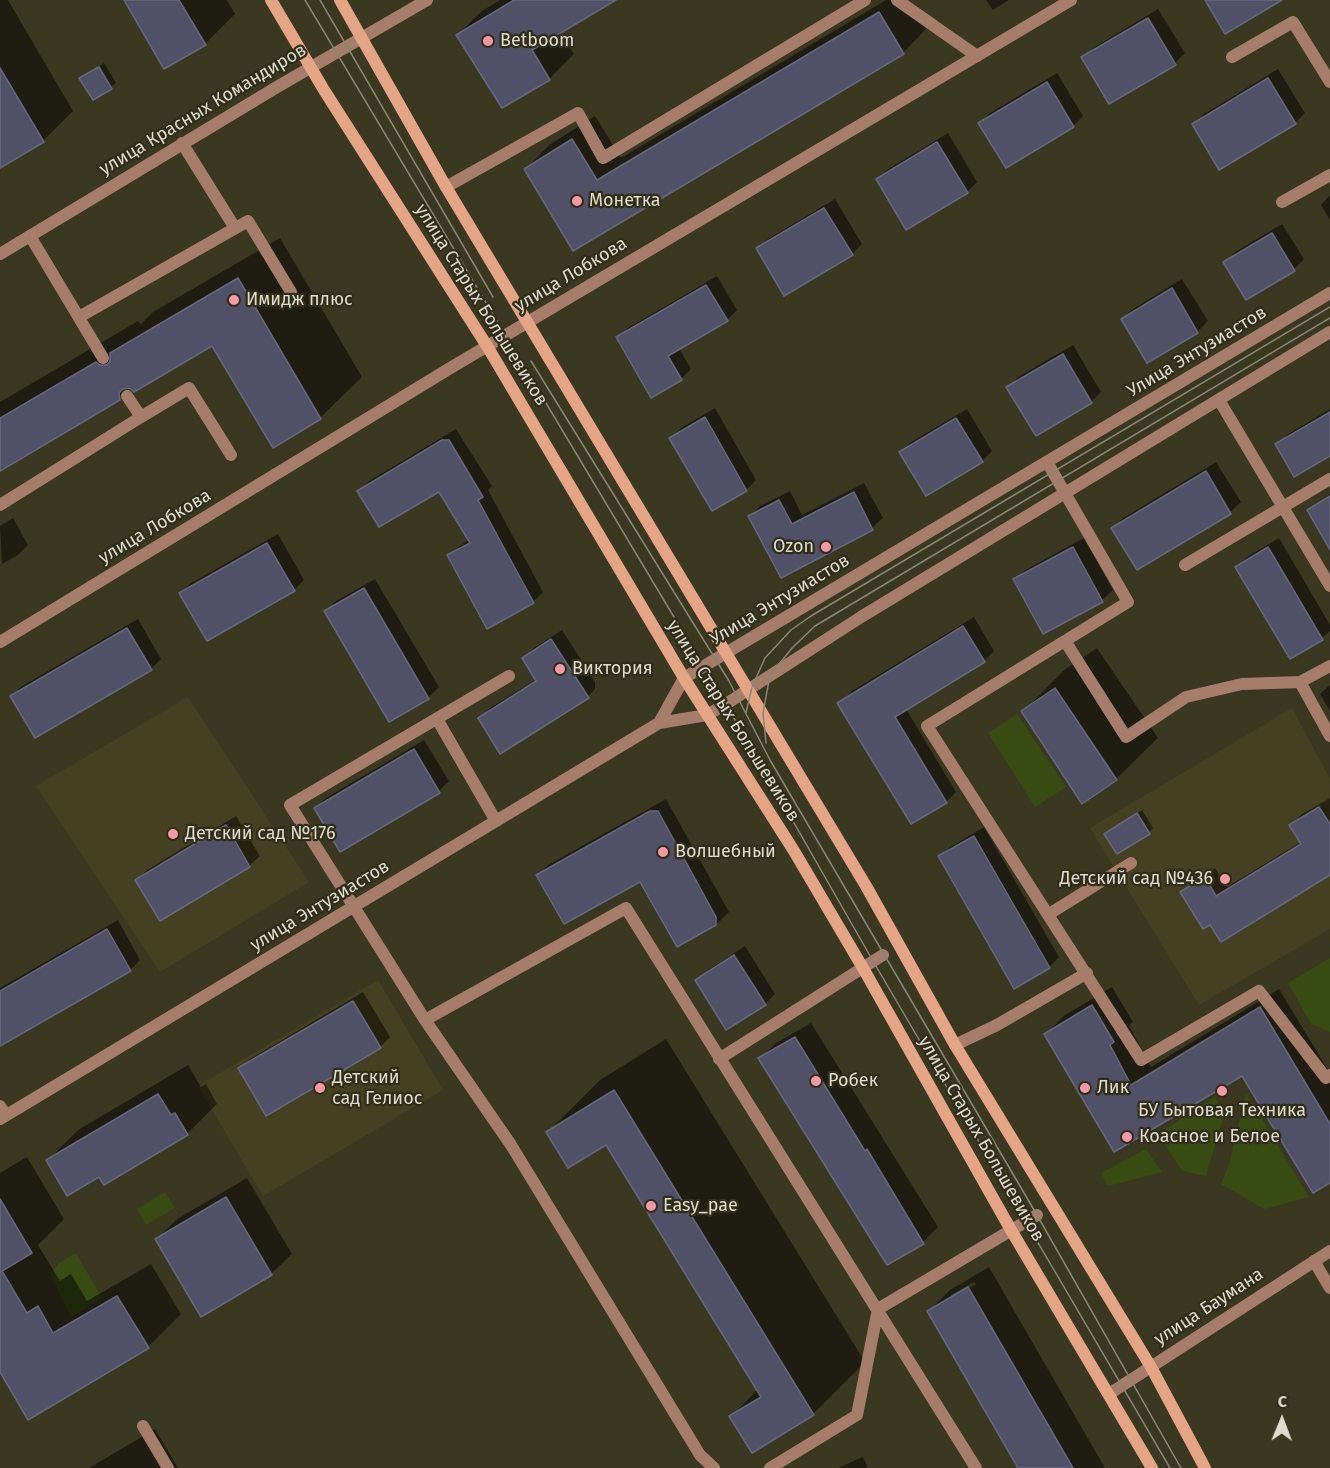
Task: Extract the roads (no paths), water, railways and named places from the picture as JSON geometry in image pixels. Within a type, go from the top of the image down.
[{"type":"main road","name":"улица Старых Большевиков","points":[[271,0],[310,67],[487,346],[684,678],[794,851],[1011,1230],[1152,1468]]},
{"type":"main road","name":"улица Старых Большевиков","points":[[340,0],[446,187],[867,886],[955,1045],[1151,1367],[1205,1468]]},
{"type":"street","name":"улица Красных Командиров","points":[[0,254],[182,143],[427,0]]},
{"type":"street","points":[[446,187],[578,113],[603,158],[865,0]]},
{"type":"street","points":[[897,0],[977,56]]},
{"type":"street","name":"улица Лобкова","points":[[0,642],[527,322],[1071,0]]},
{"type":"street","points":[[1232,57],[1293,22],[1330,82]]},
{"type":"street","points":[[182,143],[235,228]]},
{"type":"street","points":[[1282,202],[1330,175]]},
{"type":"street","points":[[79,317],[248,221],[291,292]]},
{"type":"street","points":[[30,236],[103,358]]},
{"type":"street","name":"Улица Энтузиастов","points":[[658,723],[684,678],[1330,293]]},
{"type":"street","points":[[658,723],[707,715],[1330,332]]},
{"type":"street","points":[[0,505],[189,388],[231,455]]},
{"type":"street","points":[[127,396],[141,417]]},
{"type":"street","points":[[1219,400],[1330,586]]},
{"type":"street","points":[[1047,462],[1128,602],[927,726],[1141,1060],[1259,991],[1326,1078],[1330,1075]]},
{"type":"street","points":[[1185,565],[1330,479]]},
{"type":"street","points":[[1065,641],[1126,737],[1186,698],[1242,684],[1300,682],[1330,666]]},
{"type":"street","points":[[509,676],[290,806],[425,1020],[511,1146],[700,1455],[714,1468]]},
{"type":"street","points":[[1300,682],[1330,736]]},
{"type":"street","points":[[437,719],[496,821]]},
{"type":"street","name":"улица Энтузиастов","points":[[2,1113],[353,907],[658,723]]},
{"type":"street","points":[[1048,914],[1131,863]]},
{"type":"street","points":[[425,1020],[626,908],[976,1468]]},
{"type":"street","points":[[719,1059],[883,955]]},
{"type":"street","points":[[955,1045],[997,1025],[1087,973]]},
{"type":"street","points":[[770,1468],[857,1415],[878,1309],[1037,1215]]},
{"type":"street","name":"улица Баумана","points":[[1109,1394],[1330,1251]]},
{"type":"street","points":[[1314,1261],[1330,1288]]},
{"type":"street","points":[[143,1425],[168,1468]]},
{"type":"tram line","points":[[305,0],[726,704],[873,961],[1170,1468]]},
{"type":"tram line","points":[[320,0],[493,297]]},
{"type":"tram line","points":[[746,713],[752,687],[765,658],[791,630],[811,616],[1330,307]]},
{"type":"tram line","points":[[766,743],[763,713],[770,675],[793,647],[815,626],[1330,318]]},
{"type":"tram line","points":[[531,361],[729,681],[770,760],[1037,1215],[1181,1468]]},
{"type":"place","name":"Betboom","points":[[488,41]]},
{"type":"place","name":"Монетка","points":[[577,201]]},
{"type":"place","name":"Имидж плюс","points":[[234,300]]},
{"type":"place","name":"Ozon","points":[[826,547]]},
{"type":"place","name":"Виктория","points":[[560,669]]},
{"type":"place","name":"Детский сад №176","points":[[173,834]]},
{"type":"place","name":"Волшебный","points":[[663,852]]},
{"type":"place","name":"Детский сад №436","points":[[1225,879]]},
{"type":"place","name":"Робек","points":[[816,1081]]},
{"type":"place","name":"Детский сад Гелиос","points":[[320,1088]]},
{"type":"place","name":"Лик","points":[[1085,1088]]},
{"type":"place","name":"БУ Бытовая Техника","points":[[1222,1091]]},
{"type":"place","name":"Коасное и Белое","points":[[1127,1137]]},
{"type":"place","name":"Easy_pae","points":[[651,1206]]}]
